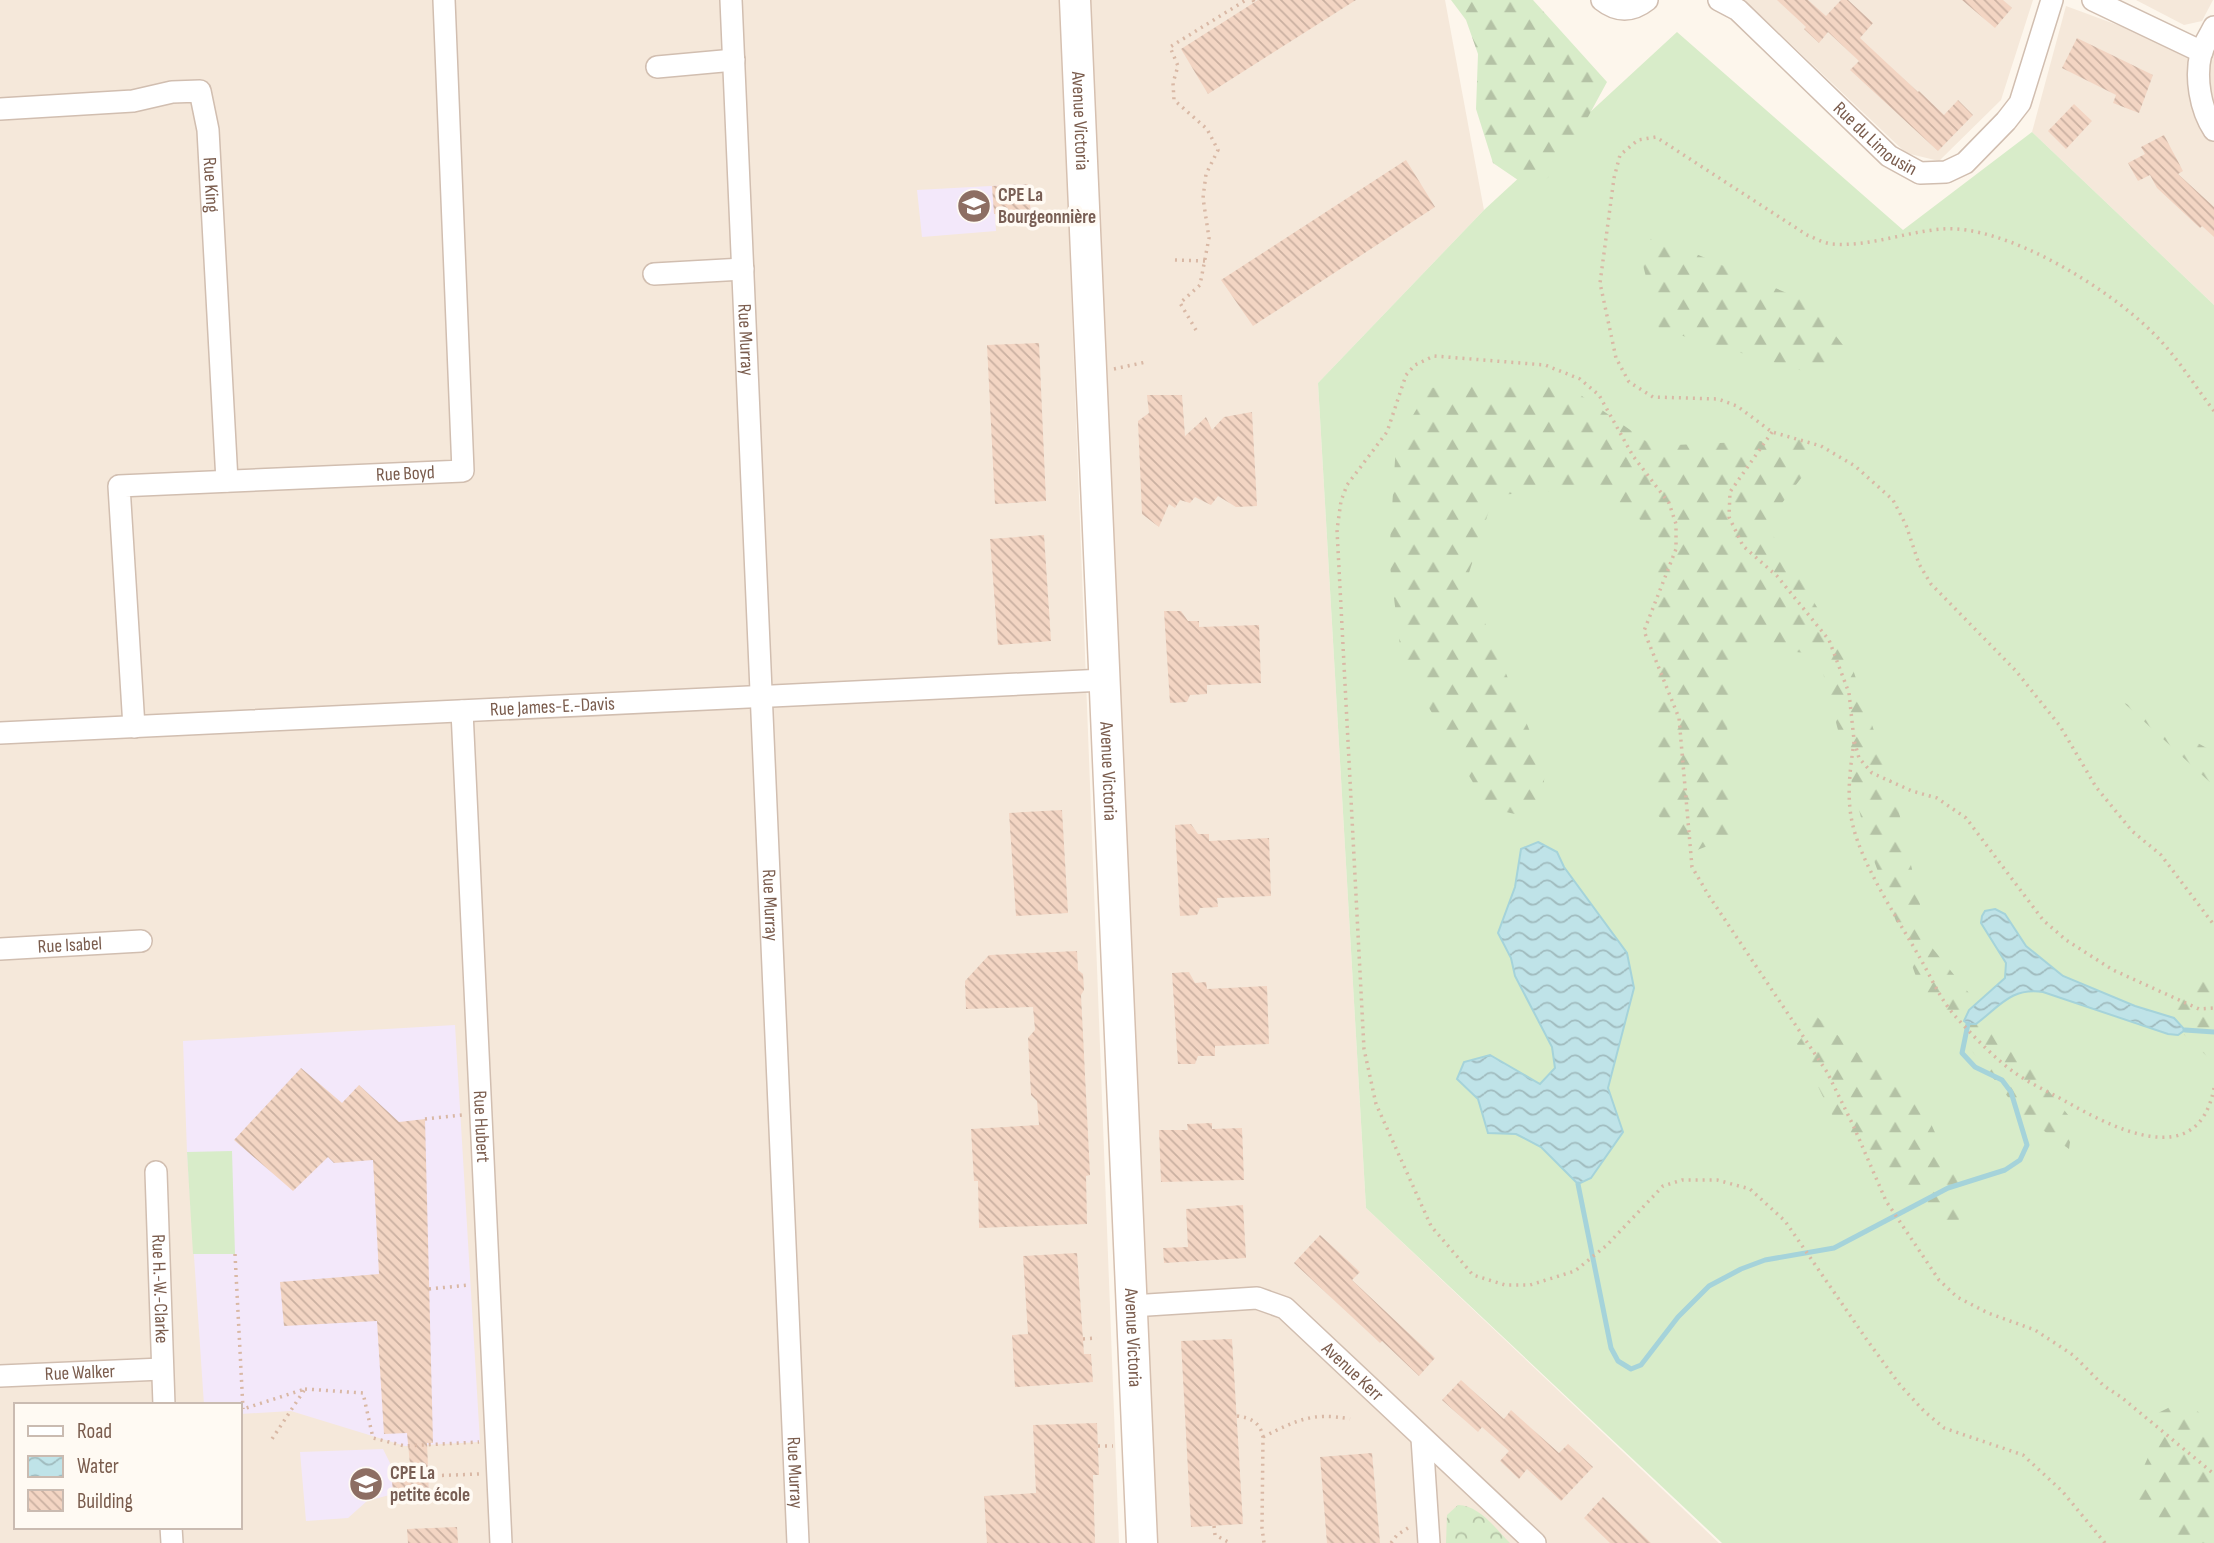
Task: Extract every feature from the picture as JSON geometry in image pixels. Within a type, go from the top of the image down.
[{"type":"street","name":"Rue Boyd","points":[[134,727],[119,486],[463,471],[444,0]]},
{"type":"street","name":"Rue Murray","points":[[731,0],[797,1543]]},
{"type":"street","name":"Avenue Victoria","points":[[1075,0],[1142,1543]]},
{"type":"street","points":[[1602,0],[1611,7],[1630,10],[1647,0]]},
{"type":"street","name":"Rue du Limousin","points":[[1719,0],[1738,10],[1889,156],[1920,173],[1933,173],[1946,172],[1965,163],[2020,103],[2052,0]]},
{"type":"street","points":[[2093,0],[2202,52]]},
{"type":"street","points":[[2214,27],[2202,52],[2198,80],[2207,120],[2214,130]]},
{"type":"street","points":[[657,67],[734,60]]},
{"type":"street","name":"Rue King","points":[[0,109],[132,101],[172,92],[200,91],[208,130],[228,481]]},
{"type":"street","points":[[654,274],[743,269]]},
{"type":"street","name":"Rue James-E.-Davis","points":[[0,733],[1104,680]]},
{"type":"street","name":"Rue Hubert","points":[[462,711],[500,1543]]},
{"type":"street","name":"Rue Isabel","points":[[0,949],[141,942]]},
{"type":"street","name":"Rue H.-W.-Clarke","points":[[156,1172],[164,1403]]},
{"type":"street","name":"Avenue Kerr","points":[[1132,1306],[1256,1298],[1285,1308],[1535,1543]]},
{"type":"street","name":"Rue Walker","points":[[0,1376],[162,1369]]},
{"type":"street","points":[[1422,1438],[1429,1543]]},
{"type":"path","points":[[1196,330],[1180,303],[1199,285],[1205,261],[1209,238],[1203,198],[1206,174],[1218,150],[1207,130],[1174,100],[1173,83],[1178,66],[1170,47],[1246,0]]},
{"type":"path","points":[[2214,411],[2153,332],[2105,292],[2036,253],[1967,229],[1942,229],[1857,243],[1829,244],[1807,235],[1656,137],[1638,139],[1620,155],[1614,178],[1600,283],[1616,358],[1629,382],[1653,397],[1718,399],[1738,406],[1772,432],[1821,446],[1855,466],[1893,500],[1906,525],[1919,564],[1931,584],[2016,671],[2060,726],[2096,787],[2132,831],[2161,855],[2214,925]]},
{"type":"path","points":[[1030,199],[1038,199]]},
{"type":"path","points":[[1175,260],[1205,261]]},
{"type":"path","points":[[2105,1543],[2062,1491],[2023,1455],[1944,1428],[1924,1412],[1880,1358],[1785,1221],[1750,1189],[1717,1180],[1682,1180],[1663,1186],[1607,1245],[1575,1271],[1530,1285],[1505,1285],[1473,1275],[1432,1226],[1376,1104],[1364,1049],[1338,530],[1340,501],[1347,485],[1387,432],[1406,375],[1415,365],[1434,356],[1545,365],[1580,379],[1599,395],[1633,456],[1669,503],[1676,524],[1676,550],[1644,631],[1679,718],[1692,867],[1827,1072],[1886,1201],[1939,1280],[1957,1297],[1989,1313],[2035,1330],[2073,1355],[2104,1386],[2214,1474]]},
{"type":"path","points":[[1091,375],[1146,362]]},
{"type":"path","points":[[1772,432],[1730,492],[1729,517],[1743,546],[1777,576],[1829,640],[1849,693],[1854,740],[1859,758],[1872,773],[1912,791],[1937,798],[1966,818],[2043,920],[2066,940],[2113,970],[2199,1009],[2214,1008]]},
{"type":"path","points":[[1854,740],[1848,788],[1853,827],[1873,874],[1954,1016],[2018,1075],[2120,1129],[2160,1139],[2186,1134],[2202,1120],[2214,1088]]},
{"type":"path","points":[[425,1119],[464,1115]]},
{"type":"path","points":[[235,1254],[241,1403]]},
{"type":"path","points":[[429,1289],[472,1284]]},
{"type":"path","points":[[1083,1339],[1097,1338]]},
{"type":"path","points":[[270,1442],[305,1389]]},
{"type":"path","points":[[242,1410],[305,1389],[363,1393],[373,1438],[405,1446],[480,1442]]},
{"type":"path","points":[[1263,1437],[1293,1422],[1326,1414],[1350,1419]]},
{"type":"path","points":[[1237,1416],[1251,1418],[1261,1428],[1263,1437],[1264,1543]]},
{"type":"path","points":[[1098,1446],[1115,1446]]},
{"type":"path","points":[[428,1476],[481,1474]]},
{"type":"path","points":[[1391,1543],[1397,1535],[1413,1525]]},
{"type":"path","points":[[1214,1526],[1215,1535],[1230,1543]]},
{"type":"shaded area","points":[[0,0],[1060,0],[1119,1543],[0,1543]]},
{"type":"shaded area","points":[[1085,0],[1445,0],[1484,210],[1318,383],[1366,1208],[1719,1543],[1151,1543]]},
{"type":"shaded area","points":[[1744,0],[2033,0],[2001,100],[1939,161],[1906,153]]},
{"type":"shaded area","points":[[2136,0],[2213,0],[2202,21],[2184,25]]},
{"type":"shaded area","points":[[2066,6],[2210,59],[2214,52],[2214,305],[2032,132]]},
{"type":"shaded area","name":"CPE La Bourgeonnière","points":[[1028,184],[1031,213],[995,214],[996,231],[922,237],[917,190]]},
{"type":"shaded area","points":[[455,1025],[480,1442],[405,1446],[291,1411],[242,1414],[242,1403],[204,1403],[187,1152],[183,1041]]},
{"type":"shaded area","name":"CPE La petite école","points":[[383,1449],[391,1465],[428,1464],[429,1492],[393,1494],[367,1501],[348,1518],[306,1521],[300,1452]]},
{"type":"green space","points":[[1451,0],[1533,0],[1607,82],[1563,163],[1534,191],[1493,163],[1476,109],[1478,54],[1466,20]]},
{"type":"green space","points":[[1677,32],[1903,230],[2032,132],[2214,305],[2214,1543],[1722,1543],[1366,1208],[1318,383],[1484,210]]},
{"type":"green space","points":[[1652,235],[1810,303],[1850,354],[1810,373],[1659,329],[1643,265]]},
{"type":"green space","points":[[1520,380],[1572,389],[1653,446],[1805,439],[1812,464],[1766,524],[1850,661],[1893,786],[1929,944],[2073,1121],[2069,1149],[2022,1115],[1918,982],[1868,844],[1818,654],[1738,647],[1727,713],[1731,837],[1692,852],[1653,810],[1658,535],[1604,489],[1494,495],[1467,579],[1545,768],[1541,820],[1488,808],[1402,662],[1389,558],[1396,444],[1429,388]]},
{"type":"green space","points":[[2123,702],[2214,752],[2214,786]]},
{"type":"green space","points":[[2214,975],[2214,1063],[2157,1009],[2201,979]]},
{"type":"green space","points":[[1817,1017],[1926,1113],[1962,1191],[1958,1229],[1930,1219],[1834,1119],[1797,1044]]},
{"type":"green space","points":[[232,1151],[235,1254],[193,1254],[187,1152]]},
{"type":"green space","points":[[2174,1405],[2195,1409],[2214,1426],[2214,1543],[2163,1541],[2127,1504],[2154,1444],[2154,1415]]},
{"type":"green space","points":[[1458,1505],[1480,1513],[1510,1543],[1446,1543],[1447,1515]]},
{"type":"water","points":[[1538,842],[1557,852],[1564,867],[1627,953],[1634,988],[1608,1088],[1623,1132],[1591,1178],[1578,1184],[1541,1147],[1516,1134],[1488,1133],[1478,1099],[1457,1079],[1464,1062],[1490,1055],[1540,1084],[1555,1068],[1552,1047],[1515,976],[1511,958],[1498,933],[1515,887],[1521,849]]},
{"type":"water","points":[[1995,909],[2005,914],[2026,946],[2063,976],[2135,1006],[2174,1018],[2185,1030],[2178,1035],[2168,1034],[2043,992],[2032,991],[2014,995],[1976,1024],[1968,1024],[1964,1021],[1969,1010],[2005,978],[2006,963],[1981,923],[1985,911]]},
{"type":"building","points":[[1258,0],[1356,0],[1208,94],[1181,49]]},
{"type":"building","points":[[1777,0],[1808,0],[1826,16],[1841,0],[1848,0],[1873,23],[1860,38],[1918,92],[1944,115],[1958,100],[1973,115],[1938,151],[1850,70],[1859,61],[1828,32],[1819,43]]},
{"type":"building","points":[[1962,0],[2003,0],[2012,8],[1995,28]]},
{"type":"building","points":[[2077,38],[2153,75],[2139,113],[2113,103],[2116,95],[2062,68]]},
{"type":"building","points":[[2074,104],[2092,121],[2066,149],[2048,131]]},
{"type":"building","points":[[2164,135],[2183,171],[2178,174],[2214,207],[2214,237],[2202,226],[2200,228],[2157,188],[2150,175],[2138,181],[2128,163],[2145,154],[2141,147]]},
{"type":"building","points":[[1406,160],[1435,207],[1253,326],[1221,280]]},
{"type":"building","points":[[1028,184],[1031,213],[994,214],[992,186]]},
{"type":"building","points":[[1039,343],[1046,501],[995,504],[987,345]]},
{"type":"building","points":[[1147,395],[1182,395],[1185,436],[1206,417],[1212,430],[1224,417],[1252,412],[1257,506],[1236,507],[1218,496],[1211,505],[1195,497],[1190,503],[1180,500],[1175,508],[1169,504],[1159,527],[1142,514],[1138,421],[1149,413]]},
{"type":"building","points":[[1044,535],[1051,641],[998,645],[990,539]]},
{"type":"building","points":[[1164,611],[1181,611],[1188,621],[1199,621],[1199,627],[1259,625],[1261,683],[1207,685],[1207,694],[1190,695],[1187,702],[1170,703]]},
{"type":"building","points":[[1062,810],[1068,913],[1016,916],[1009,813]]},
{"type":"building","points":[[1191,824],[1198,834],[1209,834],[1209,841],[1269,838],[1271,896],[1217,898],[1218,907],[1200,908],[1197,915],[1180,916],[1175,825]]},
{"type":"building","points":[[1077,951],[1078,970],[1083,974],[1084,990],[1081,995],[1090,1175],[1086,1176],[1087,1224],[979,1228],[978,1181],[974,1181],[971,1129],[1039,1125],[1037,1101],[1031,1095],[1028,1038],[1035,1030],[1033,1007],[966,1009],[965,981],[989,955]]},
{"type":"building","points":[[1189,972],[1195,983],[1206,982],[1207,989],[1267,986],[1269,1044],[1215,1046],[1215,1056],[1198,1056],[1195,1064],[1178,1064],[1172,973]]},
{"type":"building","points":[[301,1068],[342,1103],[359,1085],[399,1122],[425,1119],[433,1443],[427,1443],[429,1492],[393,1494],[391,1465],[410,1465],[407,1433],[384,1434],[377,1321],[284,1326],[280,1282],[379,1274],[373,1160],[334,1163],[328,1157],[293,1191],[234,1140]]},
{"type":"building","points":[[1212,1123],[1212,1129],[1242,1128],[1244,1180],[1161,1182],[1159,1130],[1188,1130],[1187,1124]]},
{"type":"building","points":[[1243,1205],[1246,1258],[1164,1263],[1163,1248],[1188,1247],[1186,1209]]},
{"type":"building","points":[[1320,1235],[1360,1272],[1352,1280],[1435,1358],[1419,1376],[1294,1263]]},
{"type":"building","points":[[1077,1253],[1084,1354],[1091,1354],[1093,1382],[1015,1387],[1012,1335],[1028,1334],[1023,1256]]},
{"type":"building","points":[[1232,1339],[1243,1524],[1191,1527],[1181,1341]]},
{"type":"building","points":[[1461,1380],[1504,1419],[1511,1410],[1559,1453],[1568,1444],[1593,1467],[1561,1501],[1527,1469],[1519,1479],[1500,1461],[1509,1451],[1482,1427],[1478,1432],[1442,1400]]},
{"type":"building","points":[[1097,1423],[1099,1475],[1093,1475],[1095,1543],[987,1543],[984,1496],[1036,1493],[1033,1425]]},
{"type":"building","points":[[1372,1453],[1380,1543],[1327,1543],[1320,1457]]},
{"type":"building","points":[[1603,1497],[1651,1543],[1610,1543],[1584,1518]]},
{"type":"building","points":[[457,1527],[458,1543],[408,1543],[407,1529]]},
{"type":"waterway","points":[[1578,1184],[1611,1348],[1618,1361],[1631,1369],[1641,1365],[1678,1317],[1709,1286],[1765,1260],[1834,1248],[1948,1188],[2005,1170],[2020,1160],[2027,1145],[2011,1092],[2002,1080],[1975,1067],[1962,1053],[1968,1024]]},
{"type":"waterway","points":[[2185,1030],[2214,1032]]},
{"type":"place","name":"CPE La Bourgeonnière","points":[[974,206]]},
{"type":"place","name":"CPE La petite école","points":[[366,1484]]}]
